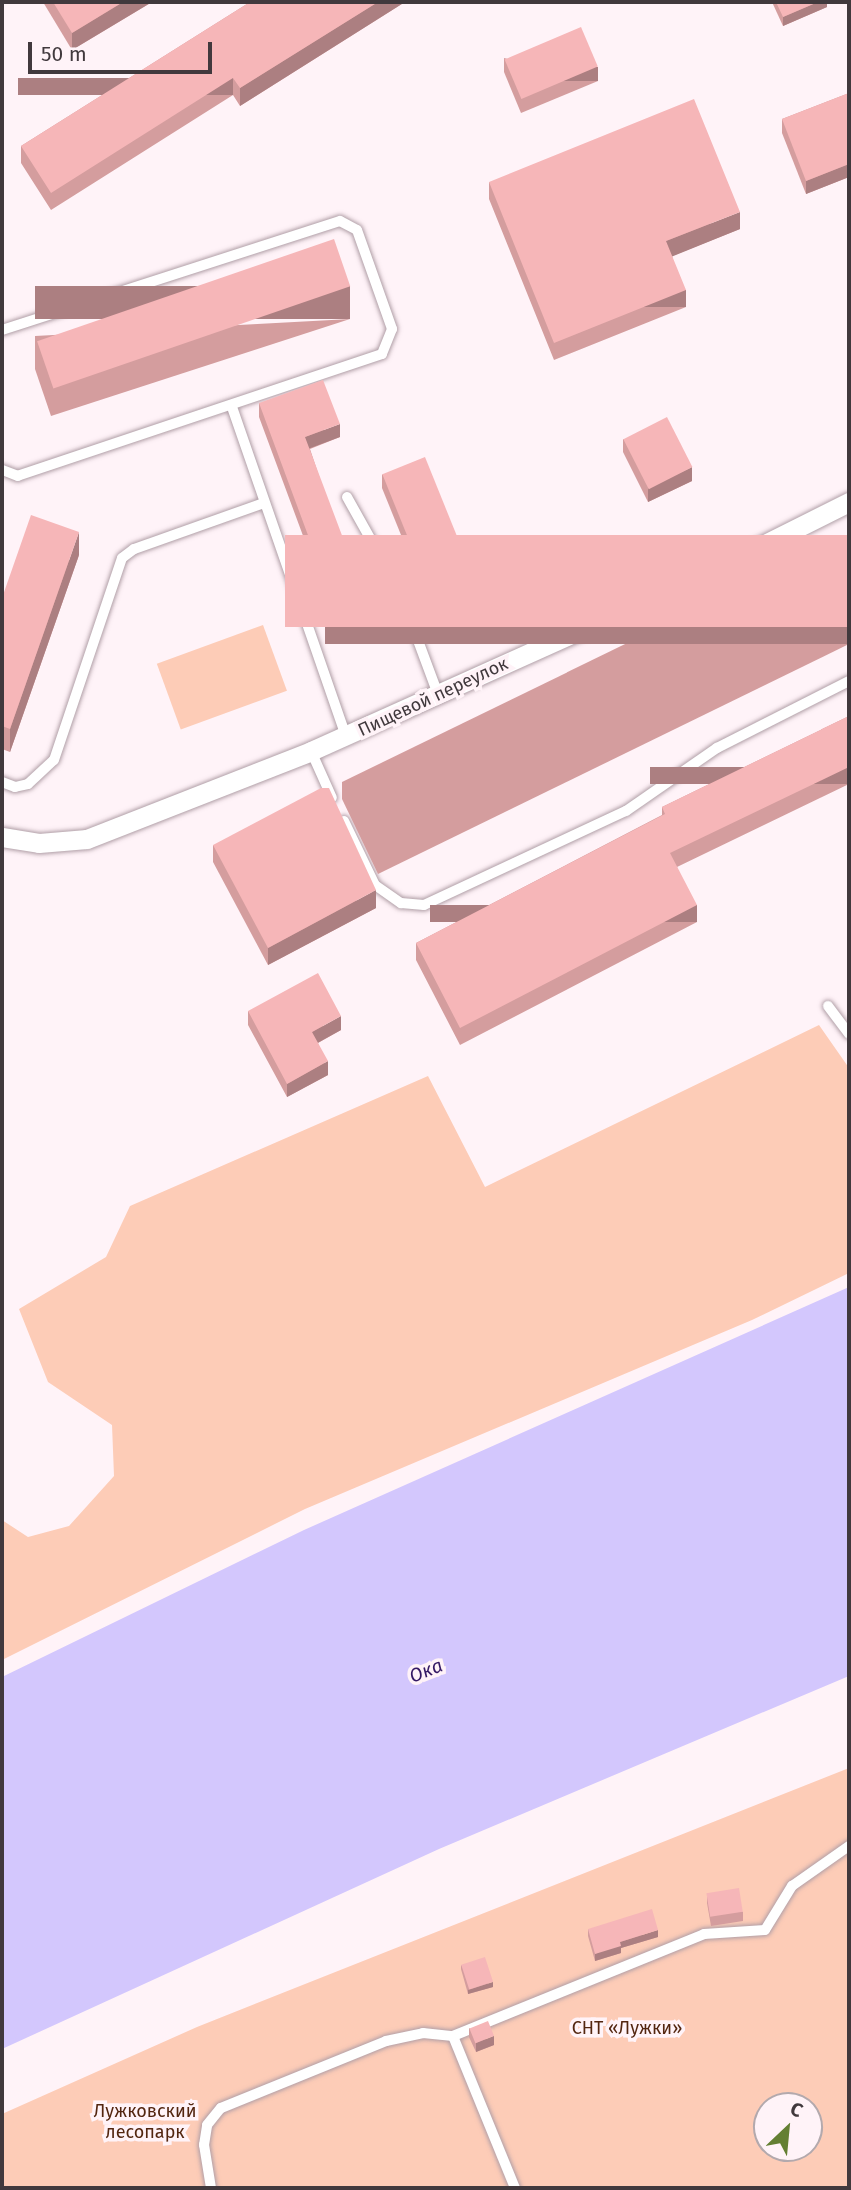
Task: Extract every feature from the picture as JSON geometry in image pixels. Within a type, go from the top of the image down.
[{"type":"street","name":"Пищевой переулок","points":[[2,837],[39,843],[87,839],[311,751],[709,572],[849,502]]},
{"type":"lane","points":[[2,330],[340,221],[357,230],[392,329],[382,354],[232,407],[18,476],[2,470]]},
{"type":"lane","points":[[232,407],[346,737]]},
{"type":"lane","points":[[347,497],[400,592],[438,694]]},
{"type":"lane","points":[[2,782],[15,787],[29,784],[54,760],[122,558],[134,549],[264,503]]},
{"type":"lane","points":[[311,751],[375,885],[401,903],[424,905],[626,811],[717,748],[849,681]]},
{"type":"lane","points":[[828,1006],[849,1034]]},
{"type":"lane","points":[[211,2188],[204,2145],[207,2125],[221,2108],[386,2041],[423,2033],[453,2036],[704,1934],[765,1930],[792,1886],[849,1846]]},
{"type":"lane","points":[[453,2036],[515,2188]]},
{"type":"green space","points":[[263,625],[287,691],[181,729],[157,664]]},
{"type":"green space","points":[[819,1025],[849,1068],[849,1273],[752,1320],[305,1509],[2,1660],[2,1520],[28,1537],[69,1526],[114,1476],[112,1425],[48,1382],[19,1309],[106,1257],[130,1206],[428,1076],[485,1187]]},
{"type":"green space","name":"СНТ «Лужки»","points":[[849,1768],[849,2188],[2,2188],[2,2114],[197,2027]]},
{"type":"water","name":"Ока","points":[[849,1287],[849,1676],[439,1849],[2,2049],[2,1677],[304,1530]]},
{"type":"building","points":[[53,2],[123,2],[72,33]]},
{"type":"building","points":[[250,2],[378,2],[240,88],[233,78],[51,193],[21,146]]},
{"type":"building","points":[[776,2],[818,2],[783,17]]},
{"type":"building","points":[[581,27],[598,67],[521,99],[505,59]]},
{"type":"building","points":[[849,93],[849,164],[806,181],[782,119]]},
{"type":"building","points":[[694,99],[740,212],[666,241],[686,290],[554,343],[489,182]]},
{"type":"building","points":[[334,239],[350,286],[53,389],[37,341]]},
{"type":"building","points":[[323,380],[340,424],[305,437],[352,562],[322,573],[259,403]]},
{"type":"building","points":[[667,417],[692,467],[649,489],[623,439]]},
{"type":"building","points":[[425,457],[459,541],[416,559],[382,474]]},
{"type":"building","points":[[31,515],[79,532],[10,729],[2,726],[2,598]]},
{"type":"building","points":[[285,535],[849,535],[849,627],[285,627]]},
{"type":"building","points":[[849,716],[849,767],[670,853],[697,905],[460,1028],[416,943],[665,814],[662,807]]},
{"type":"building","points":[[321,788],[329,788],[376,890],[268,948],[213,845]]},
{"type":"building","points":[[318,973],[341,1016],[312,1032],[328,1061],[287,1084],[248,1011]]},
{"type":"building","points":[[739,1888],[743,1912],[710,1917],[706,1893]]},
{"type":"building","points":[[652,1909],[658,1930],[620,1942],[621,1946],[595,1954],[588,1929]]},
{"type":"building","points":[[485,1957],[493,1982],[469,1989],[461,1965]]},
{"type":"building","points":[[488,2021],[494,2036],[475,2043],[469,2028]]},
{"type":"park label","name":"Лужковский лесопарк","points":[[145,2122]]}]
